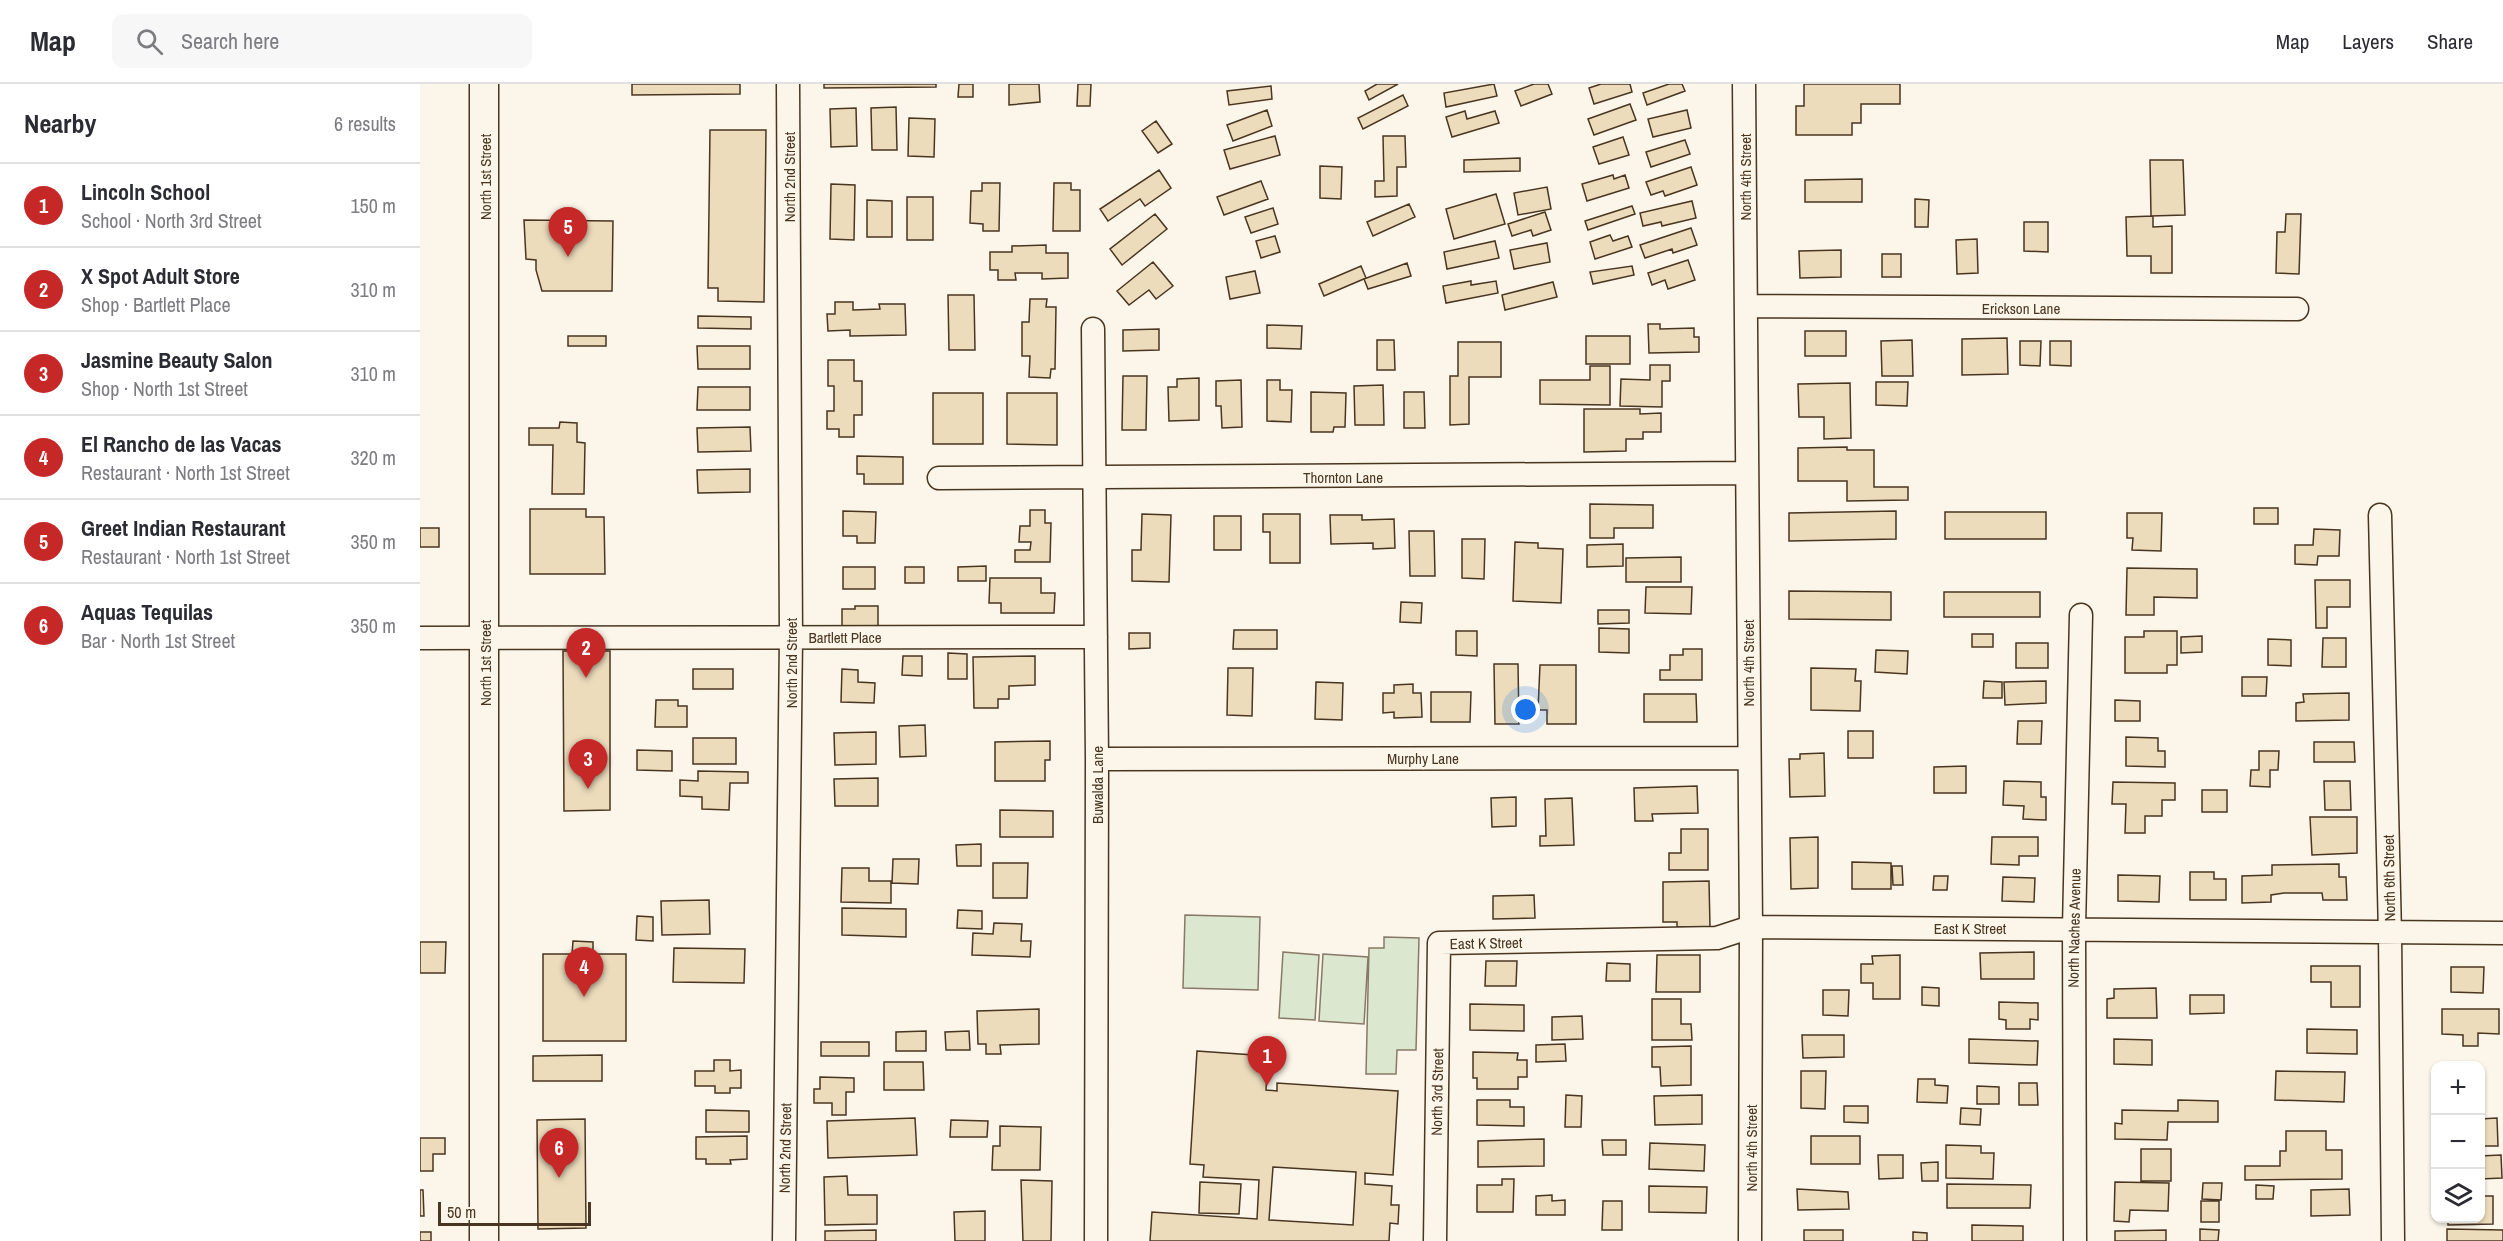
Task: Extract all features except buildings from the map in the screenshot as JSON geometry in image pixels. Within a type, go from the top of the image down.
[{"type":"main road","name":"North 1st Street","points":[[484,84],[486,639],[484,1241]]},
{"type":"street","name":"North 2nd Street","points":[[784,1241],[791,637],[788,84]]},
{"type":"street","name":"North 4th Street","points":[[1744,84],[1751,927],[1750,1241]]},
{"type":"street","name":"Erickson Lane","points":[[1746,306],[2297,309]]},
{"type":"street","name":"Buwalda Lane","points":[[1093,329],[1097,759],[1096,1241]]},
{"type":"street","name":"Thornton Lane","points":[[939,477],[1746,473]]},
{"type":"street","name":"North 6th Street","points":[[2380,515],[2390,934],[2393,1241]]},
{"type":"street","name":"North Naches Avenue","points":[[2075,1241],[2074,928],[2081,615]]},
{"type":"street","name":"Bartlett Place","points":[[420,638],[1096,637]]},
{"type":"street","name":"Murphy Lane","points":[[1097,759],[1748,758]]},
{"type":"street","name":"East K Street","points":[[1439,943],[1717,938],[1751,927],[2074,928],[2390,934],[2503,933]]},
{"type":"street","name":"North 3rd Street","points":[[1435,1241],[1439,943]]},
{"type":"green space","points":[[1185,915],[1260,917],[1258,990],[1183,988]]},
{"type":"green space","points":[[1384,937],[1419,938],[1416,1050],[1397,1050],[1396,1074],[1366,1074],[1369,948],[1384,948]]},
{"type":"green space","points":[[1283,952],[1319,955],[1315,1020],[1279,1018]]},
{"type":"green space","points":[[1323,954],[1368,957],[1364,1024],[1319,1021]]},
{"type":"place","name":"Greet Indian Restaurant","points":[[568,257]]},
{"type":"place","name":"X Spot Adult Store","points":[[586,678]]},
{"type":"place","name":"Jasmine Beauty Salon","points":[[588,789]]},
{"type":"place","name":"El Rancho de las Vacas","points":[[584,997]]},
{"type":"place","name":"Lincoln School","points":[[1267,1086]]},
{"type":"place","name":"Aquas Tequilas","points":[[559,1178]]}]
